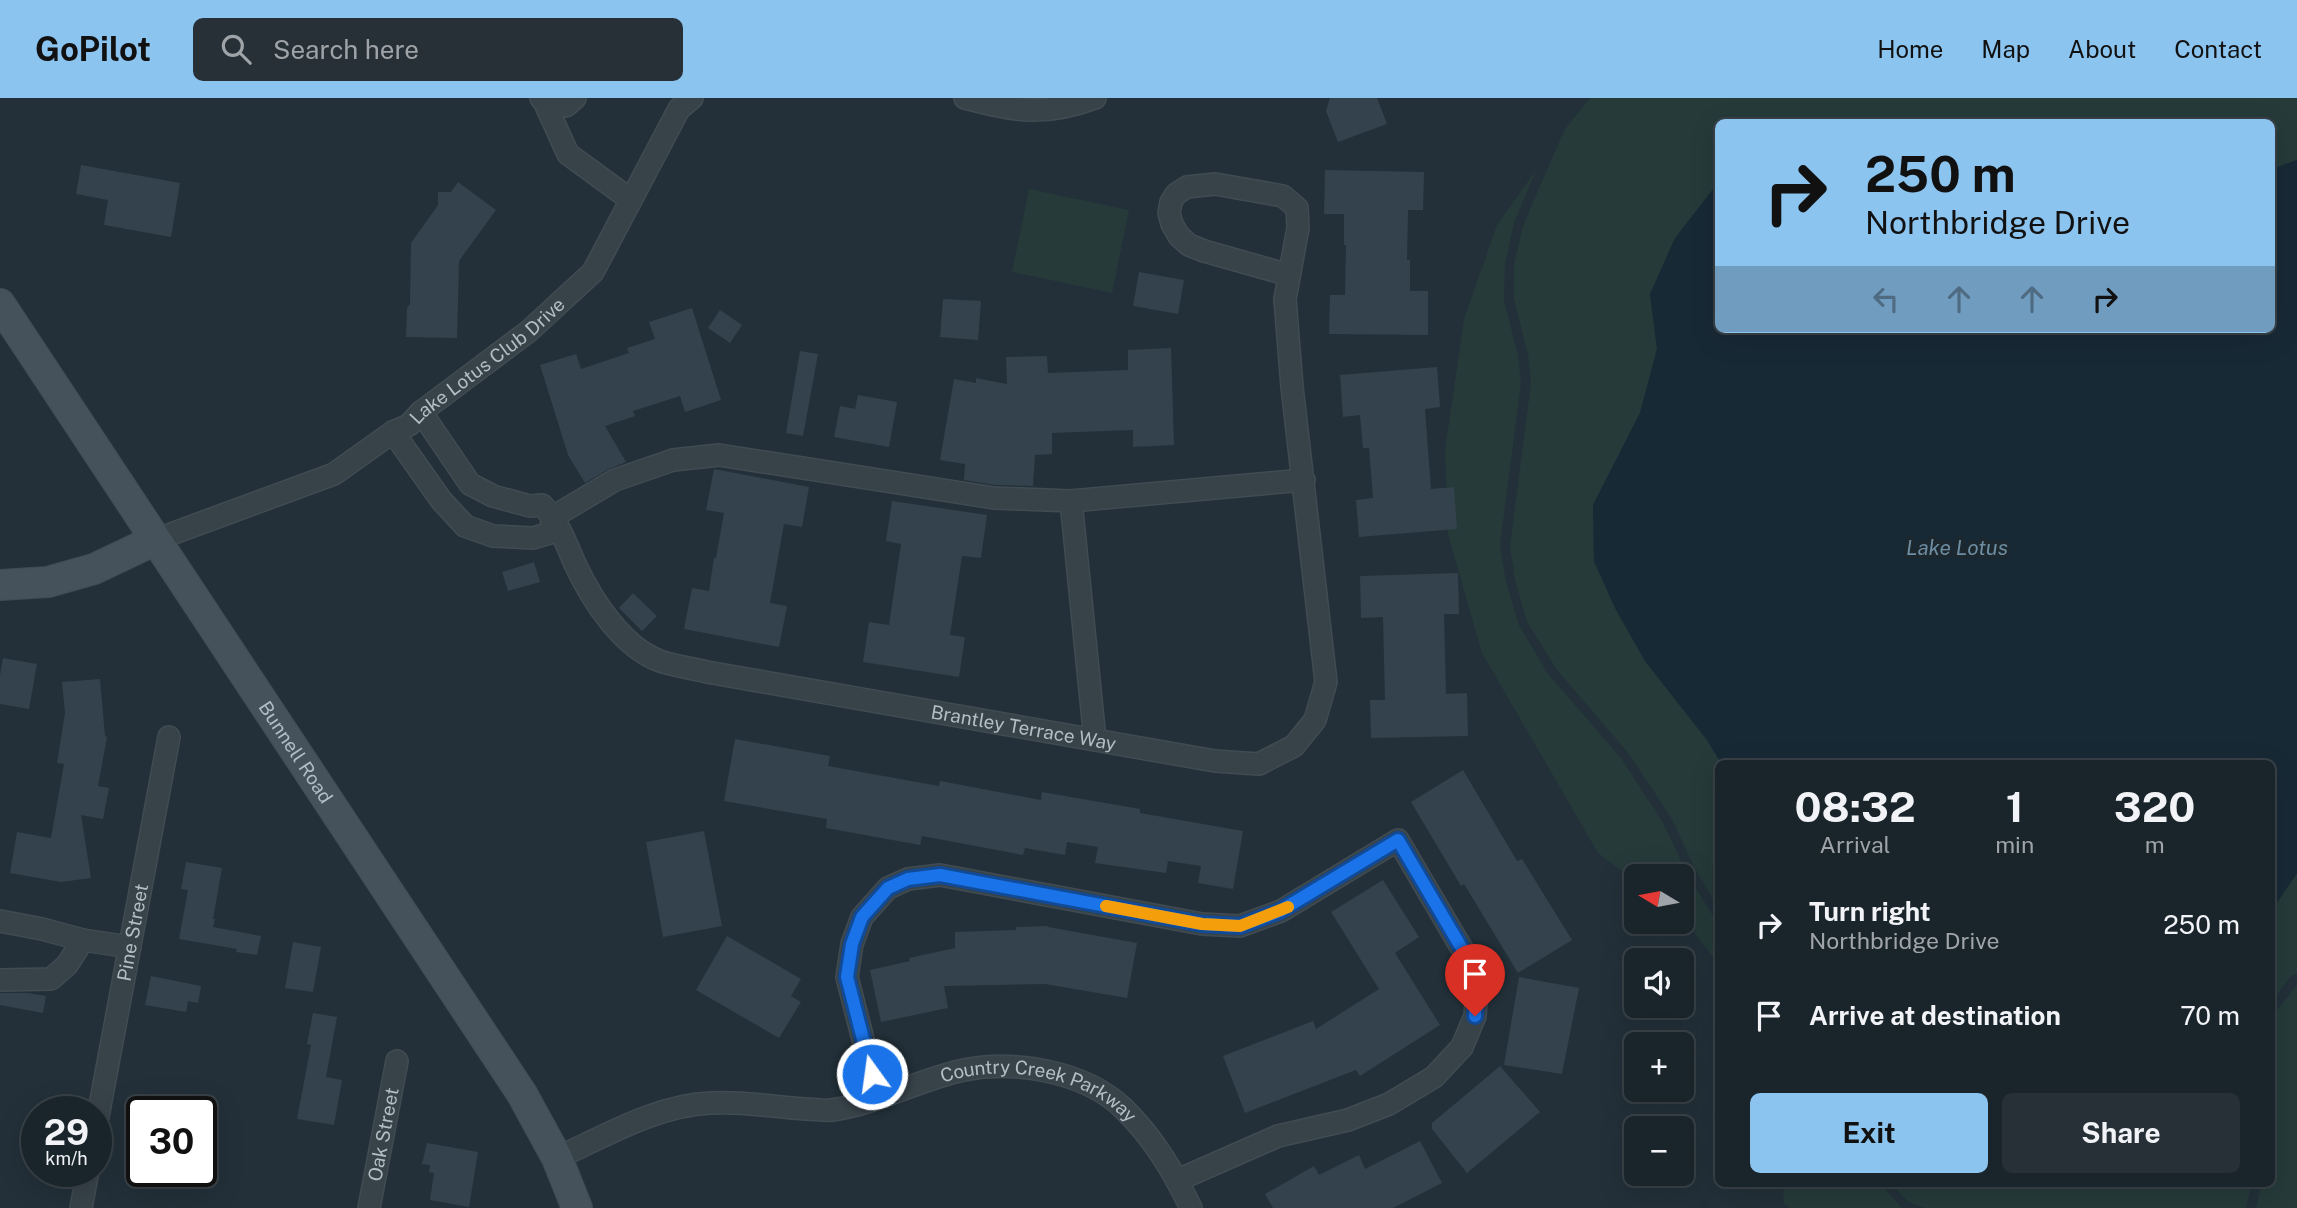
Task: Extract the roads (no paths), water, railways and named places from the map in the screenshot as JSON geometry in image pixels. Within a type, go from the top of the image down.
[{"type":"main road","name":"Bunnell Road","points":[[0,304],[522,1094],[557,1158],[577,1208]]},
{"type":"main road","points":[[0,585],[48,582],[94,569],[155,540]]},
{"type":"street","points":[[542,98],[566,106],[575,98]]},
{"type":"street","points":[[542,98],[568,154],[631,200]]},
{"type":"street","name":"Lake Lotus Club Drive","points":[[155,540],[334,474],[393,432],[409,425],[421,412],[529,331],[593,272],[679,109],[692,98]]},
{"type":"street","points":[[965,98],[997,107],[1033,112],[1095,98]]},
{"type":"street","name":"Brantley Terrace Way","points":[[553,517],[584,582],[612,624],[634,645],[658,660],[707,672],[1215,761],[1259,764],[1294,746],[1315,720],[1326,682],[1292,387],[1285,299],[1298,228],[1297,208],[1283,195],[1214,184],[1187,187],[1176,194],[1171,202],[1172,224],[1189,245],[1289,275]]},
{"type":"street","points":[[421,412],[470,484],[493,496],[530,506],[542,505],[553,517]]},
{"type":"street","points":[[393,432],[441,500],[465,526],[493,536],[533,538],[550,533],[553,517],[615,480],[673,460],[719,455],[994,498],[1071,501],[1304,480]]},
{"type":"street","points":[[1071,501],[1095,740]]},
{"type":"street","name":"Pine Street","points":[[102,1096],[169,737]]},
{"type":"street","points":[[878,1098],[847,977],[852,944],[862,917],[888,888],[908,879],[940,875],[1202,924],[1240,926],[1280,911],[1398,840],[1468,959],[1477,989],[1475,1016],[1462,1046],[1434,1077],[1389,1104],[1348,1121],[1278,1136],[1178,1180]]},
{"type":"street","points":[[0,921],[83,940],[130,947]]},
{"type":"street","points":[[0,980],[51,979],[67,965],[83,940]]},
{"type":"street","name":"Oak Street","points":[[369,1208],[397,1061]]},
{"type":"street","name":"Country Creek Parkway","points":[[557,1158],[639,1121],[678,1107],[711,1102],[832,1110],[962,1071],[994,1066],[1032,1068],[1066,1076],[1093,1088],[1121,1106],[1149,1136],[1178,1180],[1192,1208]]},
{"type":"street","points":[[81,1208],[85,1187]]},
{"type":"water","name":"Lake Lotus","points":[[2297,160],[2297,873],[2275,906],[2275,760],[1719,760],[1707,740],[1645,661],[1615,608],[1594,561],[1593,505],[1640,413],[1657,349],[1650,294],[1675,238],[1715,187],[1715,333],[2275,333],[2275,168]]}]
